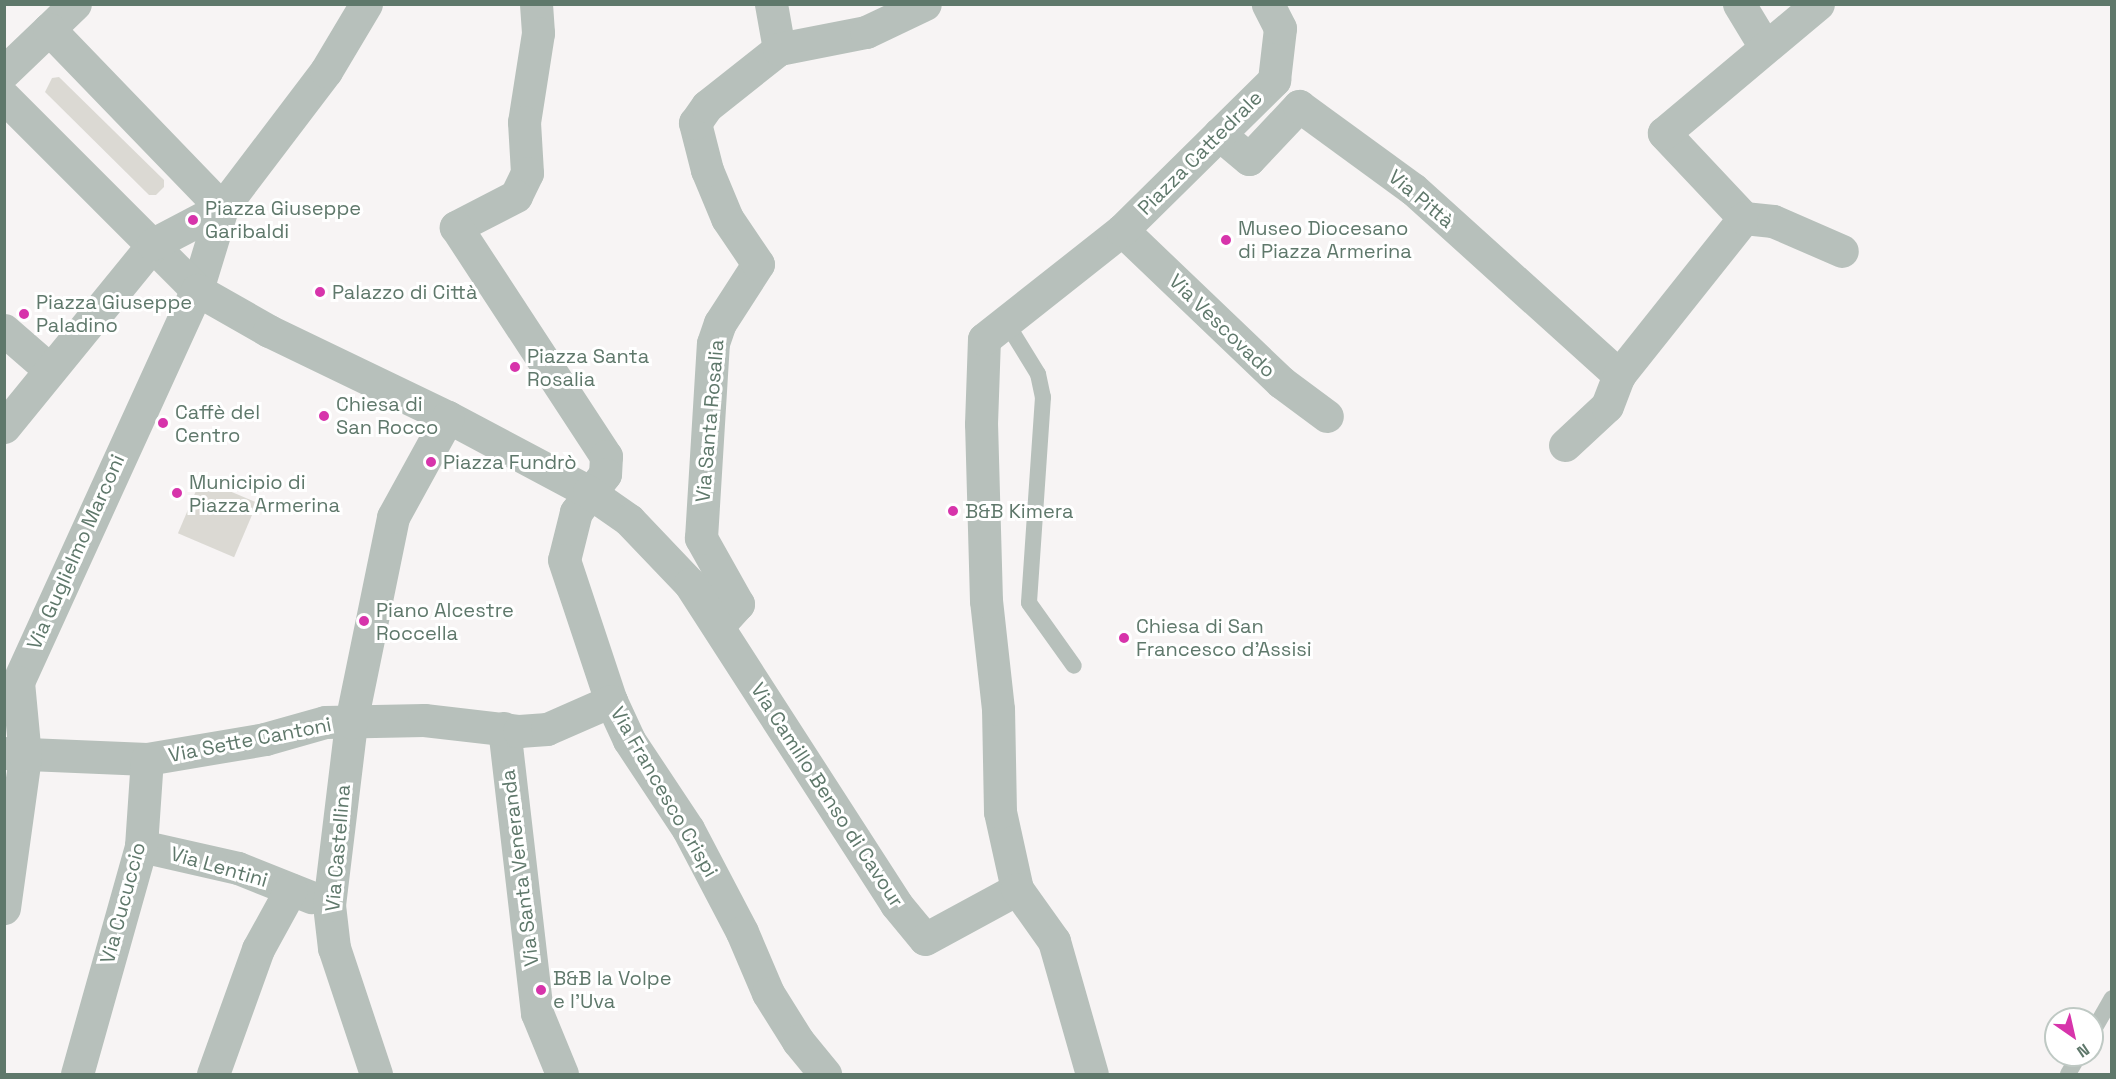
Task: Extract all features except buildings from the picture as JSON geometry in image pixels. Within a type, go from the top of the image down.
[{"type":"street","points":[[4,97],[31,137],[146,252],[196,290],[222,208],[326,71],[366,4]]},
{"type":"street","points":[[536,4],[538,33],[524,122],[527,173],[516,196],[456,227],[606,456],[605,474],[589,492]]},
{"type":"street","points":[[771,4],[779,49],[866,32],[925,4]]},
{"type":"street","name":"Piazza Cattedrale","points":[[1017,889],[1000,812],[998,709],[981,521],[984,339],[1122,230],[1274,80],[1280,28],[1268,4]]},
{"type":"street","points":[[1739,4],[1765,47]]},
{"type":"street","points":[[1818,4],[1664,133],[1744,218],[1773,221],[1842,251]]},
{"type":"street","points":[[4,72],[64,15],[222,208]]},
{"type":"street","name":"Via Santa Rosalia","points":[[718,626],[738,604],[701,538],[713,343],[720,323],[758,264],[727,218],[707,170],[695,123],[715,99],[779,49]]},
{"type":"street","name":"Via Pittà","points":[[1220,134],[1249,159],[1299,106],[1413,189],[1619,375]]},
{"type":"street","points":[[4,427],[146,252],[222,208]]},
{"type":"street","points":[[1565,445],[1607,406],[1619,375],[1744,218]]},
{"type":"street","name":"Via Vescovado","points":[[1122,230],[1281,382],[1327,416]]},
{"type":"street","name":"Via Camillo Benso di Cavour","points":[[196,290],[269,331],[448,417],[589,492],[629,520],[690,584],[896,904],[925,939],[1017,889]]},
{"type":"street","name":"Via Guglielmo Marconi","points":[[11,692],[196,290]]},
{"type":"street","points":[[4,330],[50,370]]},
{"type":"street","points":[[351,722],[393,517],[448,417]]},
{"type":"street","name":"Via Francesco Crispi","points":[[589,492],[576,512],[564,560],[611,702],[630,741],[688,829],[742,932],[768,993],[798,1041],[825,1074]]},
{"type":"street","points":[[4,908],[15,754],[11,692]]},
{"type":"street","name":"Via Sette Cantoni","points":[[15,754],[147,759],[265,739],[325,722],[424,720],[504,728],[547,729],[611,702]]},
{"type":"street","name":"Via Castellina","points":[[351,722],[329,904],[334,948],[376,1074]]},
{"type":"street","name":"Via Santa Veneranda","points":[[504,728],[537,1013],[561,1074]]},
{"type":"street","name":"Via Cucuccio","points":[[77,1074],[141,846],[147,759]]},
{"type":"street","name":"Via Lentini","points":[[141,846],[238,868],[329,904]]},
{"type":"street","points":[[213,1074],[258,949],[291,889]]},
{"type":"street","points":[[1017,889],[1054,941],[1092,1074]]},
{"type":"lane","points":[[1006,322],[1038,374],[1043,397],[1029,603],[1074,666]]},
{"type":"lane","points":[[2104,1012],[2112,998]]},
{"type":"shaded area","points":[[59,77],[164,180],[164,187],[156,195],[149,195],[45,92],[52,78]]},
{"type":"shaded area","points":[[201,479],[257,503],[234,557],[178,533]]},
{"type":"place","name":"Piazza Giuseppe Garibaldi","points":[[193,220]]},
{"type":"place","name":"Museo Diocesano di Piazza Armerina","points":[[1226,240]]},
{"type":"place","name":"Palazzo di Città","points":[[320,292]]},
{"type":"place","name":"Piazza Giuseppe Paladino","points":[[24,314]]},
{"type":"place","name":"Piazza Santa Rosalia","points":[[515,367]]},
{"type":"place","name":"Chiesa di San Rocco","points":[[324,416]]},
{"type":"place","name":"Caffè del Centro","points":[[163,423]]},
{"type":"place","name":"Piazza Fundrò","points":[[431,462]]},
{"type":"place","name":"Municipio di Piazza Armerina","points":[[177,493]]},
{"type":"place","name":"B&B Kimera","points":[[953,511]]},
{"type":"place","name":"Piano Alcestre Roccella","points":[[364,621]]},
{"type":"place","name":"Chiesa di San Francesco d'Assisi","points":[[1124,638]]},
{"type":"place","name":"B&B la Volpe e l'Uva","points":[[541,990]]}]
